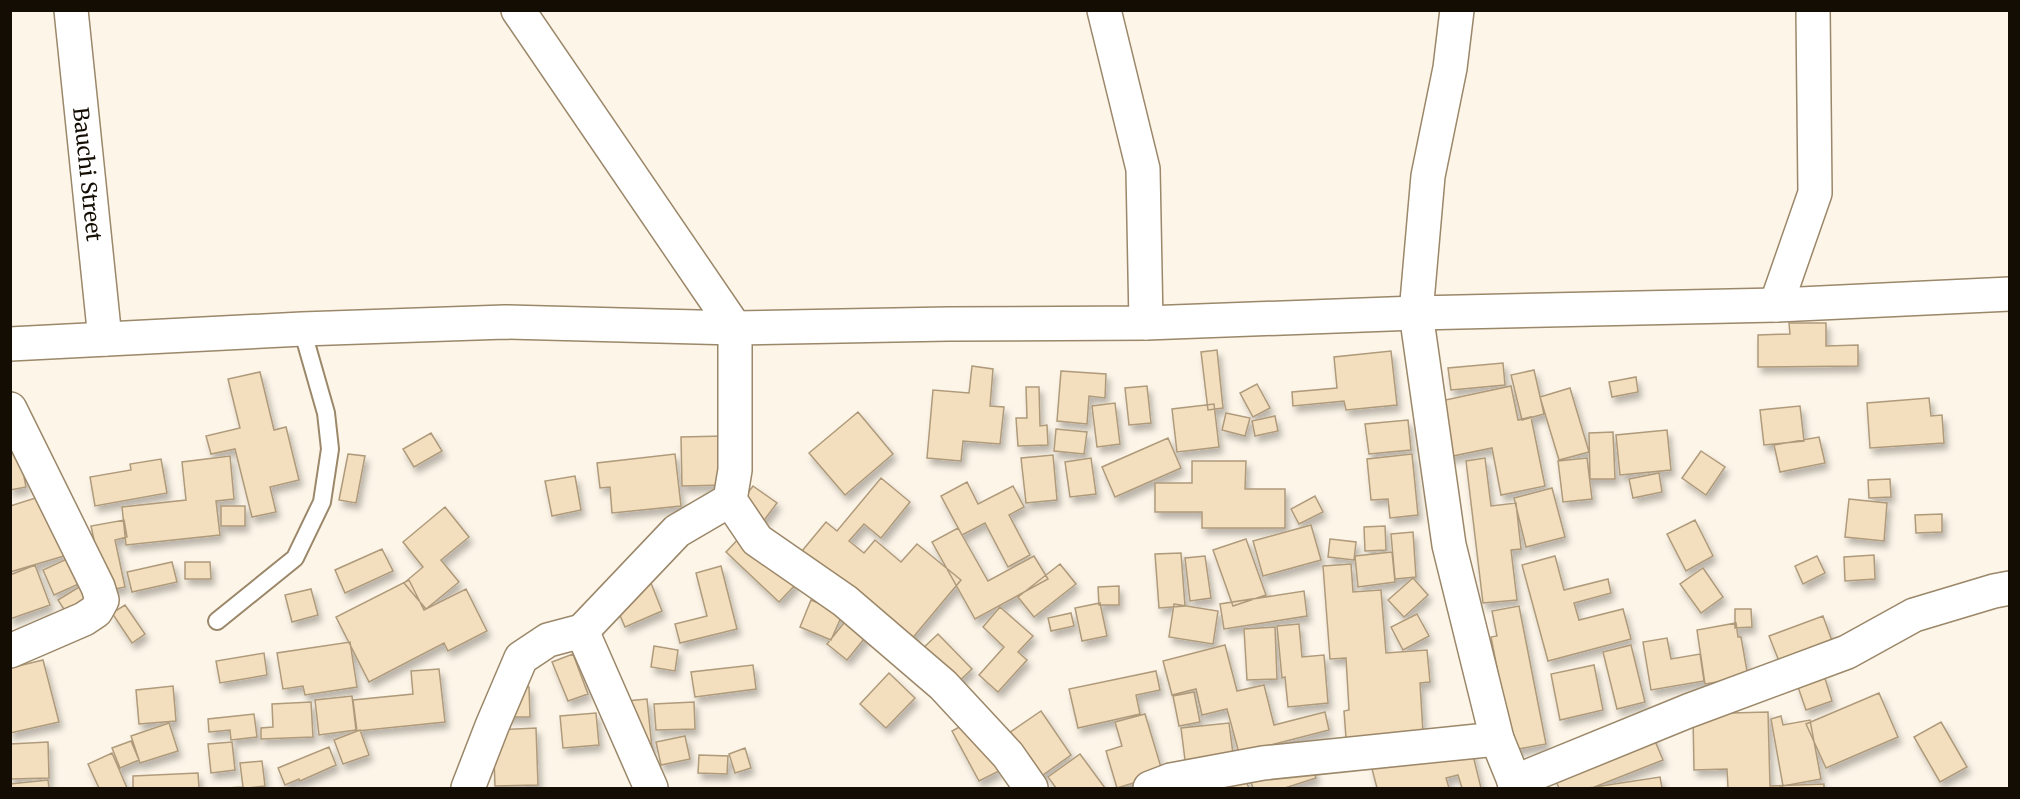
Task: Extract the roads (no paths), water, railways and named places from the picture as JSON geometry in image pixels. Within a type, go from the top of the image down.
[{"type":"street","name":"Bauchi Street","points":[[71,10],[105,339]]},
{"type":"street","points":[[1104,10],[1143,169],[1146,323]]},
{"type":"street","points":[[1457,10],[1450,68],[1428,176],[1416,313],[1449,545],[1497,739],[1515,786],[1688,711],[1847,652],[1914,615],[2010,588]]},
{"type":"street","points":[[1776,305],[1815,193],[1813,10]]},
{"type":"street","points":[[530,14],[735,328],[735,470],[730,500],[757,540],[845,602],[943,685],[1008,755],[1031,789]]},
{"type":"street","points":[[10,344],[302,329],[505,322],[735,328],[1146,323],[1416,313],[1776,305],[2010,294]]},
{"type":"street","points":[[10,409],[98,587],[102,600],[96,611],[84,619],[10,651]]},
{"type":"street","points":[[468,789],[521,658],[548,640],[582,631],[677,531],[730,500]]},
{"type":"street","points":[[582,631],[651,789]]},
{"type":"street","points":[[1150,789],[1171,780],[1263,763],[1497,739]]},
{"type":"lane","points":[[217,621],[295,558],[322,502],[330,448],[327,422],[302,329]]}]
